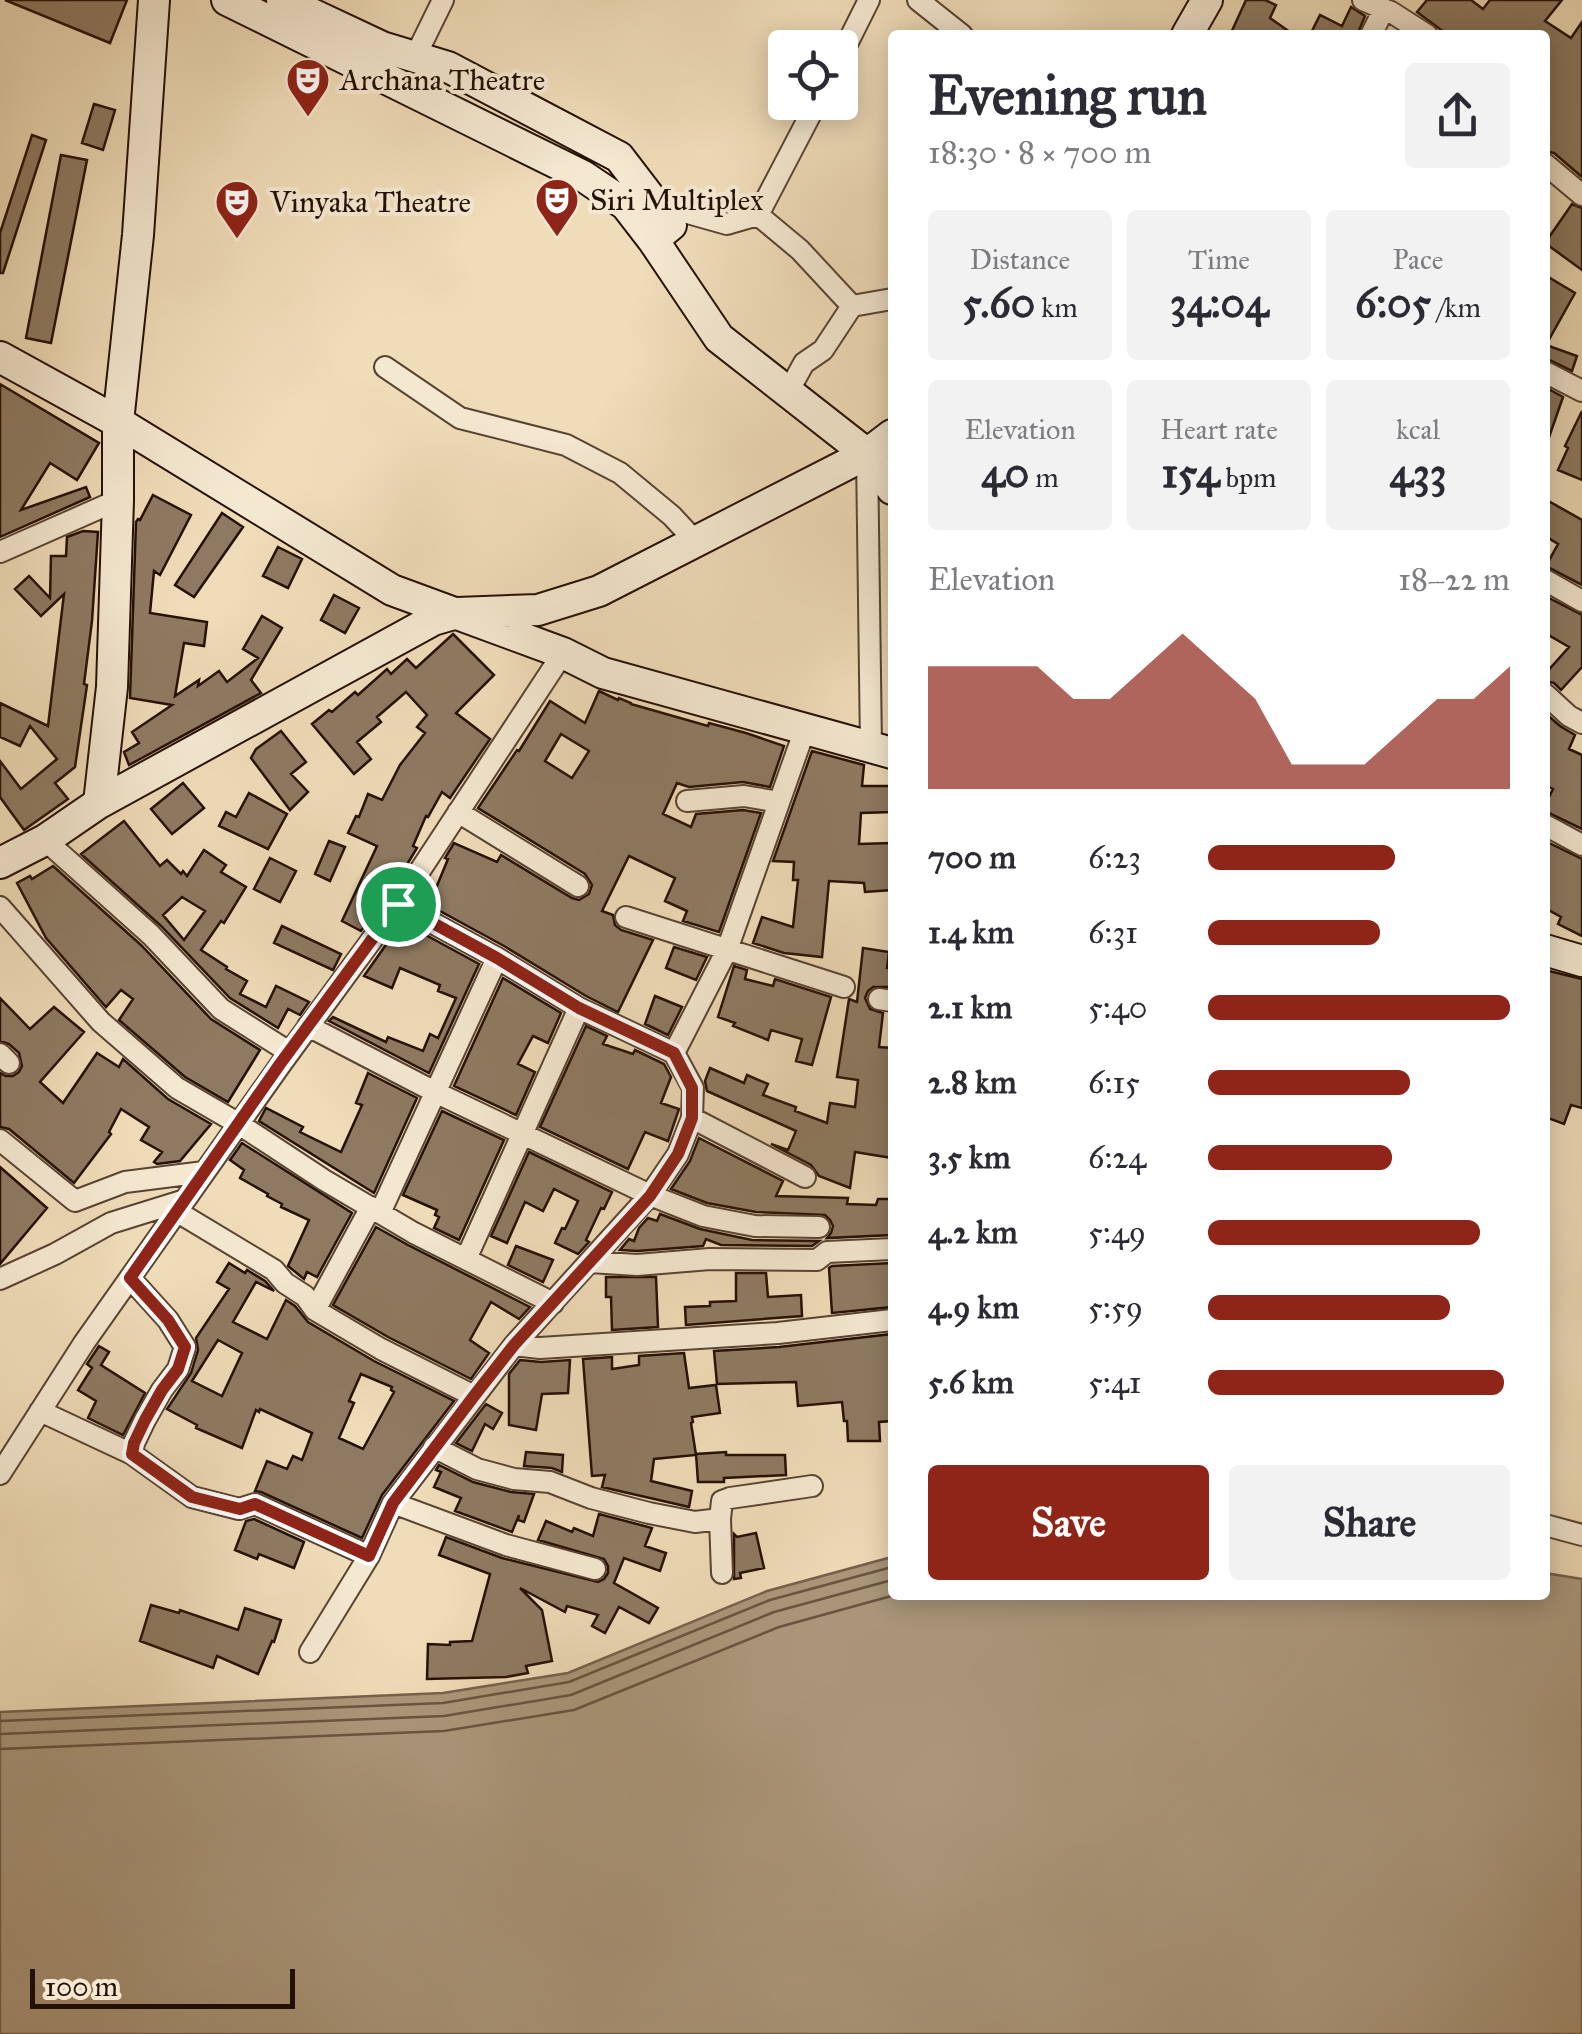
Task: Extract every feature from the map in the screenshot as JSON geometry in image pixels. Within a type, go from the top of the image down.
[{"type":"street","points":[[99,803],[112,687],[118,422],[138,235],[154,0]]},
{"type":"street","points":[[227,0],[584,176],[626,205],[719,338],[867,454],[888,483]]},
{"type":"street","points":[[282,0],[382,48],[448,67],[618,156],[672,225],[653,240]]},
{"type":"street","points":[[415,57],[443,0]]},
{"type":"street","points":[[854,30],[868,0]]},
{"type":"street","points":[[918,0],[956,30]]},
{"type":"street","points":[[1190,30],[1207,0]]},
{"type":"street","points":[[1363,0],[1418,30]]},
{"type":"street","points":[[1374,30],[1384,9]]},
{"type":"street","points":[[656,204],[728,224],[758,215],[808,120]]},
{"type":"street","points":[[1550,168],[1582,194]]},
{"type":"street","points":[[758,215],[800,250],[852,306]]},
{"type":"street","points":[[788,392],[804,363],[823,350],[852,306],[888,301]]},
{"type":"street","points":[[0,357],[118,422],[392,590],[563,653],[603,672],[882,750],[867,454]]},
{"type":"street","points":[[385,367],[460,418],[566,445],[620,474],[672,516],[696,542]]},
{"type":"street","points":[[1550,374],[1582,390]]},
{"type":"street","points":[[0,863],[45,840],[99,803],[433,620],[457,614],[538,610],[599,592],[867,454],[888,438]]},
{"type":"street","points":[[0,552],[118,500]]},
{"type":"street","points":[[1550,583],[1582,601]]},
{"type":"street","points":[[0,1474],[204,1172],[398,904],[563,653]]},
{"type":"street","points":[[1550,699],[1582,723]]},
{"type":"street","points":[[674,1053],[727,950],[805,729]]},
{"type":"street","points":[[688,801],[744,796],[779,802]]},
{"type":"street","points":[[458,812],[578,886]]},
{"type":"street","points":[[1550,828],[1582,845]]},
{"type":"street","points":[[45,840],[151,935],[221,1009],[289,1052]]},
{"type":"street","points":[[310,1652],[369,1556],[393,1503],[514,1345],[650,1196],[678,1154],[692,1118],[692,1088],[674,1053],[579,1008],[398,904]]},
{"type":"street","points":[[0,908],[101,1022],[176,1088],[376,1210],[553,1303]]},
{"type":"street","points":[[626,917],[844,987]]},
{"type":"street","points":[[1550,951],[1582,960]]},
{"type":"street","points":[[315,1310],[376,1210],[437,1093],[497,958]]},
{"type":"street","points":[[466,1259],[579,1008]]},
{"type":"street","points":[[308,1026],[650,1196],[703,1216],[755,1226],[819,1227]]},
{"type":"street","points":[[692,1118],[805,1177]]},
{"type":"street","points":[[0,1140],[75,1201],[125,1182],[204,1172]]},
{"type":"street","points":[[0,1279],[111,1223],[181,1206],[274,1270],[305,1296],[315,1310],[474,1396]]},
{"type":"street","points":[[590,1262],[817,1260],[827,1252],[888,1250]]},
{"type":"street","points":[[130,1278],[168,1320],[185,1347],[178,1369],[145,1420],[132,1454]]},
{"type":"street","points":[[514,1345],[540,1348],[778,1333],[888,1320]]},
{"type":"street","points":[[40,1411],[132,1454],[192,1497],[240,1509],[255,1504],[369,1556]]},
{"type":"street","points":[[434,1448],[478,1469],[514,1479],[550,1482],[649,1514],[695,1522],[720,1518]]},
{"type":"street","points":[[722,1573],[722,1501],[812,1486]]},
{"type":"street","points":[[393,1503],[506,1545],[596,1568]]},
{"type":"street","points":[[1550,1526],[1582,1535]]},
{"type":"water","points":[[888,1558],[888,1600],[1550,1600],[1550,1574],[1582,1579],[1582,2034],[0,2034],[0,1712],[443,1693],[568,1673],[767,1591]]},
{"type":"building","points":[[5,0],[127,0],[110,43]]},
{"type":"building","points":[[1246,0],[1265,0],[1276,5],[1270,18],[1287,30],[1232,30]]},
{"type":"building","points":[[1427,0],[1471,0],[1483,9],[1490,0],[1562,0],[1545,21],[1571,38],[1582,22],[1582,177],[1550,152],[1550,30],[1441,30],[1417,12]]},
{"type":"building","points":[[1351,7],[1365,16],[1359,30],[1312,30],[1320,15],[1342,26]]},
{"type":"building","points":[[94,104],[115,110],[103,150],[82,143]]},
{"type":"building","points":[[32,135],[46,140],[0,273],[0,233]]},
{"type":"building","points":[[61,155],[87,160],[51,343],[26,338]]},
{"type":"building","points":[[1572,204],[1582,208],[1582,270],[1550,247],[1550,236]]},
{"type":"building","points":[[1550,278],[1575,293],[1550,338]]},
{"type":"building","points":[[1550,346],[1577,356],[1572,371],[1550,360]]},
{"type":"building","points":[[0,384],[99,443],[77,480],[50,463],[21,510],[86,487],[90,497],[0,537]]},
{"type":"building","points":[[1550,390],[1563,397],[1550,434]]},
{"type":"building","points":[[1582,411],[1582,480],[1558,470]]},
{"type":"building","points":[[153,495],[191,515],[160,575],[154,571],[150,613],[207,622],[204,646],[184,643],[175,696],[219,671],[227,682],[258,658],[243,649],[262,616],[282,628],[251,680],[261,693],[129,765],[124,752],[139,743],[132,732],[172,705],[130,698],[136,522]]},
{"type":"building","points":[[1550,502],[1582,520],[1582,585],[1550,568],[1558,544],[1550,539]]},
{"type":"building","points":[[222,513],[243,527],[194,597],[175,585]]},
{"type":"building","points":[[83,531],[98,532],[84,684],[87,685],[75,767],[55,783],[68,799],[24,830],[0,797],[0,761],[21,789],[57,759],[30,726],[20,746],[0,737],[0,703],[48,726],[64,594],[41,616],[15,589],[29,576],[50,598],[51,556],[66,556],[67,537]]},
{"type":"building","points":[[278,547],[302,559],[288,588],[263,576]]},
{"type":"building","points":[[334,595],[359,608],[345,633],[321,620]]},
{"type":"building","points":[[1550,599],[1582,615],[1582,667],[1561,690],[1550,682],[1550,668],[1569,647],[1550,636]]},
{"type":"building","points":[[453,634],[494,675],[456,713],[490,739],[450,798],[442,792],[426,816],[413,846],[417,848],[361,931],[342,921],[377,846],[348,833],[368,794],[382,800],[400,765],[425,733],[417,727],[427,715],[406,692],[377,717],[381,722],[357,742],[371,759],[354,774],[312,724],[355,692],[358,695],[387,669],[391,674],[407,659],[416,668]]},
{"type":"building","points":[[599,691],[631,704],[784,746],[770,787],[743,782],[689,787],[677,783],[663,814],[691,827],[696,814],[743,810],[761,813],[719,932],[683,921],[687,911],[665,901],[675,878],[629,856],[602,911],[613,915],[621,930],[653,940],[618,1012],[429,905],[454,843],[497,862],[501,855],[572,898],[579,900],[589,894],[592,885],[585,874],[478,808],[550,701],[585,723]],"holes":[[[561,734],[589,751],[572,778],[545,761]]]},
{"type":"building","points":[[1550,717],[1575,735],[1569,749],[1582,755],[1582,829],[1550,813]]},
{"type":"building","points":[[281,731],[306,762],[291,774],[308,792],[290,810],[251,758],[256,749]]},
{"type":"building","points":[[812,751],[864,765],[862,786],[888,786],[888,812],[861,813],[859,844],[888,843],[888,890],[865,892],[864,883],[829,881],[822,957],[784,953],[753,943],[762,917],[793,927],[798,880],[793,880],[794,862],[773,861]]},
{"type":"building","points":[[183,783],[204,808],[172,834],[151,809]]},
{"type":"building","points":[[249,793],[287,814],[268,849],[219,826],[226,812],[236,817]]},
{"type":"building","points":[[124,821],[160,866],[167,860],[181,874],[183,871],[187,876],[204,850],[226,865],[221,872],[246,887],[224,923],[221,921],[201,950],[247,981],[240,994],[266,1007],[276,986],[309,1002],[300,1015],[288,1009],[278,1028],[230,998],[161,926],[81,854]],"holes":[[[182,897],[205,911],[184,940],[163,915]]]},
{"type":"building","points":[[329,841],[345,847],[330,881],[315,874]]},
{"type":"building","points":[[1550,843],[1582,859],[1582,936],[1558,924],[1561,917],[1550,911]]},
{"type":"building","points":[[270,858],[296,871],[280,902],[254,889]]},
{"type":"building","points":[[53,866],[141,945],[211,1019],[260,1050],[228,1102],[185,1077],[119,1020],[133,999],[121,990],[106,1007],[46,938],[17,883]]},
{"type":"building","points":[[402,922],[479,964],[429,1073],[329,1021],[333,1017],[386,1042],[388,1037],[423,1051],[430,1034],[438,1038],[456,998],[438,991],[440,985],[400,968],[392,988],[364,976]]},
{"type":"building","points":[[282,926],[341,954],[333,970],[274,943]]},
{"type":"building","points":[[674,947],[707,957],[696,980],[666,968]]},
{"type":"building","points":[[863,948],[888,952],[888,987],[873,987],[865,998],[870,1009],[883,1013],[879,1047],[888,1048],[888,1157],[855,1152],[850,1188],[819,1176],[811,1165],[771,1144],[788,1150],[796,1131],[707,1091],[705,1081],[710,1068],[744,1083],[747,1075],[768,1084],[763,1095],[827,1123],[830,1103],[855,1107],[858,1080],[837,1077],[849,999],[857,1002]]},
{"type":"building","points":[[734,966],[747,970],[745,979],[773,986],[775,979],[831,997],[812,1065],[796,1061],[802,1039],[771,1030],[768,1040],[718,1017]]},
{"type":"building","points":[[1550,971],[1582,979],[1582,1108],[1571,1105],[1564,1124],[1550,1119]]},
{"type":"building","points":[[503,978],[561,1013],[548,1043],[533,1036],[518,1064],[535,1072],[516,1115],[454,1086]]},
{"type":"building","points":[[655,996],[682,1007],[668,1035],[645,1024]]},
{"type":"building","points":[[0,998],[30,1029],[54,1007],[84,1032],[40,1082],[63,1103],[97,1053],[119,1067],[123,1059],[168,1099],[211,1124],[180,1161],[157,1164],[154,1162],[162,1152],[141,1140],[149,1127],[121,1109],[111,1134],[74,1183],[9,1129],[0,1127],[0,1073],[13,1076],[22,1066],[19,1053],[0,1041]]},
{"type":"building","points":[[586,1026],[607,1036],[603,1044],[633,1054],[635,1050],[664,1064],[671,1077],[661,1103],[679,1109],[668,1141],[645,1132],[628,1169],[540,1127]]},
{"type":"building","points":[[368,1073],[417,1098],[374,1193],[259,1121],[266,1108],[303,1127],[300,1132],[341,1152],[362,1105],[356,1103]]},
{"type":"building","points":[[442,1111],[504,1140],[459,1240],[434,1228],[439,1217],[435,1215],[437,1210],[403,1195]]},
{"type":"building","points":[[699,1138],[783,1181],[776,1196],[848,1198],[847,1204],[876,1205],[878,1199],[888,1199],[888,1235],[827,1238],[833,1226],[825,1215],[756,1212],[707,1203],[671,1189],[690,1161]]},
{"type":"building","points":[[242,1143],[352,1213],[317,1277],[307,1272],[304,1279],[288,1266],[309,1220],[281,1207],[268,1194],[240,1178],[244,1170],[230,1160]]},
{"type":"building","points":[[529,1152],[612,1192],[586,1240],[589,1242],[578,1254],[555,1243],[578,1201],[554,1189],[543,1211],[525,1202],[507,1243],[491,1236]]},
{"type":"building","points":[[0,1167],[47,1208],[0,1264]]},
{"type":"building","points":[[660,1214],[700,1229],[752,1240],[819,1241],[812,1246],[721,1245],[706,1239],[703,1246],[620,1250],[629,1239],[634,1241],[648,1218],[657,1221]]},
{"type":"building","points":[[376,1227],[530,1307],[519,1319],[491,1302],[470,1340],[489,1353],[471,1379],[333,1305]]},
{"type":"building","points":[[516,1246],[553,1260],[543,1282],[508,1265]]},
{"type":"building","points":[[229,1263],[265,1281],[274,1291],[256,1282],[233,1322],[267,1339],[286,1300],[308,1322],[454,1401],[382,1495],[362,1538],[255,1491],[267,1461],[287,1469],[293,1456],[302,1460],[312,1433],[260,1409],[256,1410],[242,1448],[196,1428],[197,1425],[167,1409],[191,1373],[198,1350],[196,1338],[229,1289],[217,1282]],"holes":[[[218,1340],[242,1353],[222,1396],[192,1381]],[[361,1374],[392,1387],[394,1392],[363,1449],[339,1438]]]},
{"type":"building","points":[[888,1263],[888,1307],[832,1313],[832,1266]]},
{"type":"building","points":[[736,1273],[766,1273],[768,1297],[801,1295],[802,1316],[686,1325],[685,1307],[736,1301]]},
{"type":"building","points":[[606,1277],[656,1277],[658,1327],[612,1330]]},
{"type":"building","points":[[888,1334],[888,1421],[879,1422],[880,1441],[848,1441],[842,1402],[798,1406],[796,1382],[717,1384],[714,1351]]},
{"type":"building","points":[[99,1346],[109,1352],[101,1365],[145,1393],[123,1435],[88,1418],[96,1401],[78,1390],[92,1368],[87,1364]]},
{"type":"building","points":[[684,1353],[689,1388],[716,1385],[720,1413],[692,1417],[696,1455],[654,1459],[651,1481],[692,1491],[689,1507],[602,1487],[605,1475],[592,1476],[583,1359],[612,1357],[612,1369],[639,1365],[639,1356]]},
{"type":"building","points":[[520,1360],[570,1360],[568,1393],[542,1394],[536,1430],[509,1425],[509,1374]]},
{"type":"building","points":[[486,1404],[502,1413],[493,1429],[485,1424],[472,1451],[456,1443]]},
{"type":"building","points":[[526,1452],[563,1455],[562,1472],[524,1466]]},
{"type":"building","points":[[696,1454],[785,1455],[786,1475],[698,1482]]},
{"type":"building","points":[[439,1465],[473,1482],[534,1494],[524,1522],[518,1520],[519,1515],[512,1532],[455,1511],[461,1498],[434,1487],[441,1472],[436,1470]]},
{"type":"building","points":[[599,1514],[652,1528],[645,1546],[666,1553],[660,1571],[624,1558],[614,1583],[658,1608],[649,1623],[619,1607],[605,1633],[592,1626],[598,1615],[567,1606],[565,1612],[520,1588],[542,1610],[552,1661],[526,1666],[528,1673],[506,1677],[427,1679],[428,1644],[472,1641],[490,1574],[439,1555],[446,1537],[502,1558],[598,1582],[608,1573],[604,1559],[538,1540],[546,1521],[593,1536]]},
{"type":"building","points":[[254,1519],[304,1542],[294,1568],[259,1554],[257,1559],[235,1550],[246,1521]]},
{"type":"building","points":[[756,1533],[764,1568],[740,1573],[741,1578],[734,1579],[734,1534],[737,1537]]},
{"type":"building","points":[[151,1605],[179,1613],[180,1610],[238,1630],[245,1608],[281,1620],[258,1674],[217,1656],[213,1668],[140,1641]]},
{"type":"place","name":"Archana Theatre","points":[[308,118]]},
{"type":"place","name":"Siri Multiplex","points":[[557,238]]},
{"type":"place","name":"Vinyaka Theatre","points":[[237,240]]},
{"type":"route","points":[[398,904],[579,1008],[674,1053],[692,1088],[692,1118],[678,1154],[650,1196],[514,1345],[474,1396],[393,1503],[369,1556],[255,1504],[240,1509],[192,1497],[132,1454],[145,1420],[178,1369],[185,1347],[168,1320],[130,1278],[398,904]]}]
